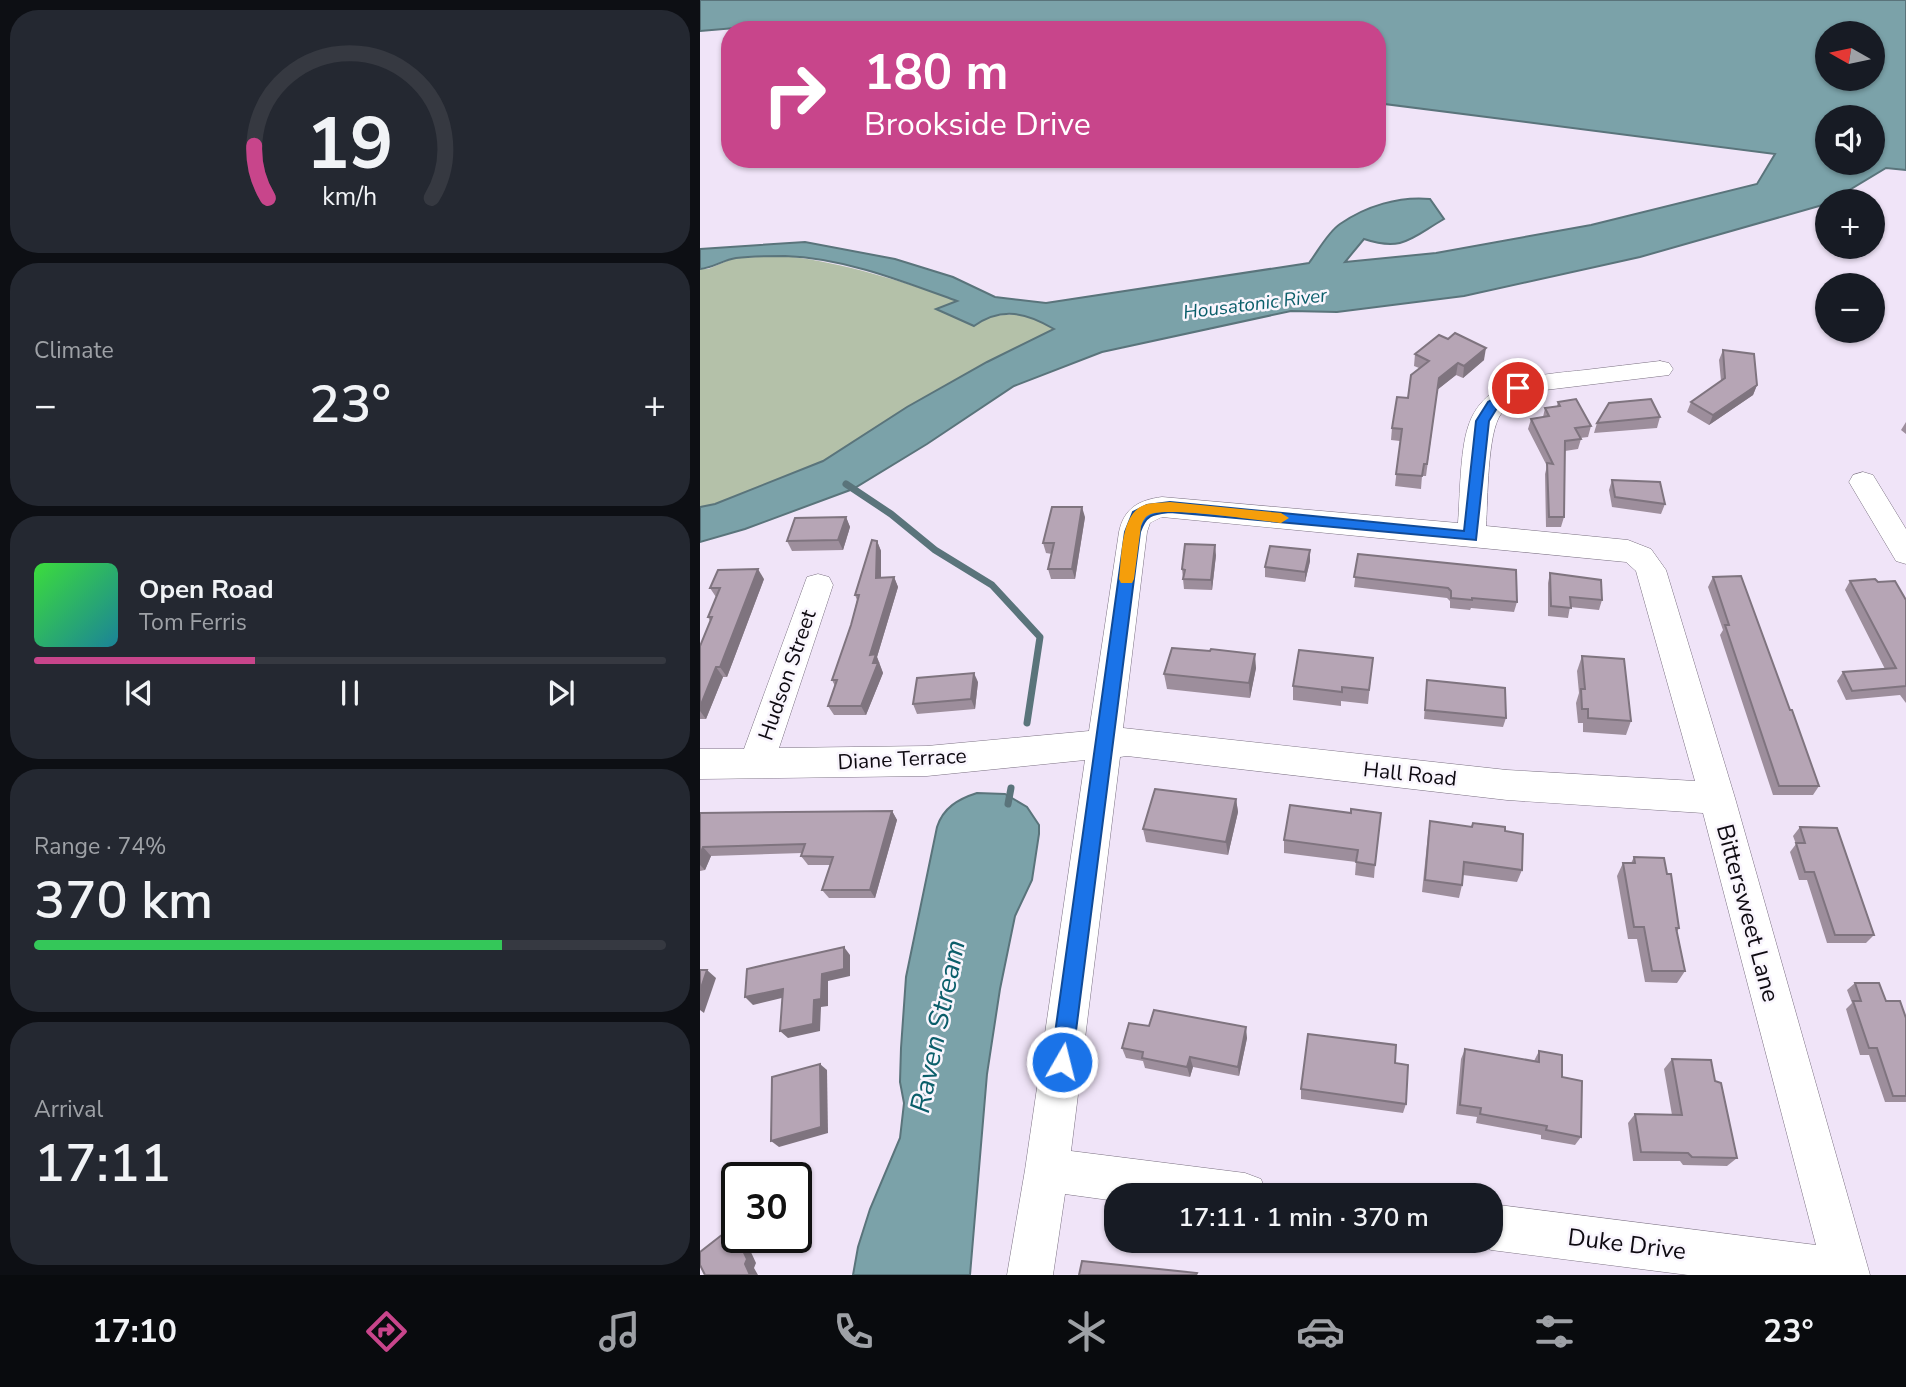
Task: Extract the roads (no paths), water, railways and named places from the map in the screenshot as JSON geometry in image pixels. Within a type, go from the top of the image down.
[{"type":"street","points":[[1030,1275],[1047,1170],[1134,526],[1142,512],[1170,507],[1471,537],[1480,429],[1487,412],[1499,399],[1518,388],[1538,383],[1660,369]]},
{"type":"street","points":[[1863,481],[1906,553]]},
{"type":"street","name":"Bittersweet Lane","points":[[1471,537],[1616,548],[1640,554],[1651,570],[1717,798],[1847,1274]]},
{"type":"street","name":"Hudson Street","points":[[756,764],[818,585]]},
{"type":"street","name":"Hall Road","points":[[1104,743],[1127,742],[1507,785],[1717,798]]},
{"type":"street","name":"Diane Terrace","points":[[700,764],[927,761],[1104,743]]},
{"type":"street","points":[[1047,1170],[1150,1183]]},
{"type":"street","name":"Duke Drive","points":[[1503,1229],[1847,1274]]},
{"type":"water","name":"Housatonic River","points":[[700,0],[1906,0],[1906,170],[1885,169],[1885,105],[1815,105],[1815,175],[1874,175],[1851,189],[1815,189],[1815,207],[1640,257],[1464,296],[1337,312],[1291,311],[1102,352],[1014,386],[853,489],[745,529],[700,542],[700,507],[715,504],[823,461],[907,407],[987,362],[1054,329],[1034,319],[1014,314],[995,316],[974,326],[936,309],[957,301],[872,272],[829,261],[785,256],[748,257],[731,259],[700,269],[700,249],[805,242],[895,259],[953,277],[995,297],[1046,303],[1309,263],[1340,224],[1372,207],[1407,199],[1430,199],[1444,219],[1398,243],[1377,243],[1364,239],[1345,262],[1436,253],[1591,225],[1757,184],[1775,154],[1386,104],[1386,21],[721,21],[721,29],[700,31]]},
{"type":"water","points":[[977,793],[1005,794],[1027,807],[1039,825],[1039,834],[1032,880],[1015,916],[1000,989],[987,1074],[970,1275],[853,1275],[858,1247],[870,1209],[900,1138],[904,1103],[900,1082],[906,977],[937,827],[952,805]]},
{"type":"waterway","name":"Raven Stream","points":[[846,484],[891,514],[935,550],[992,585],[1040,637],[1027,723]]},
{"type":"waterway","name":"Raven Stream","points":[[1008,804],[1011,788]]}]
